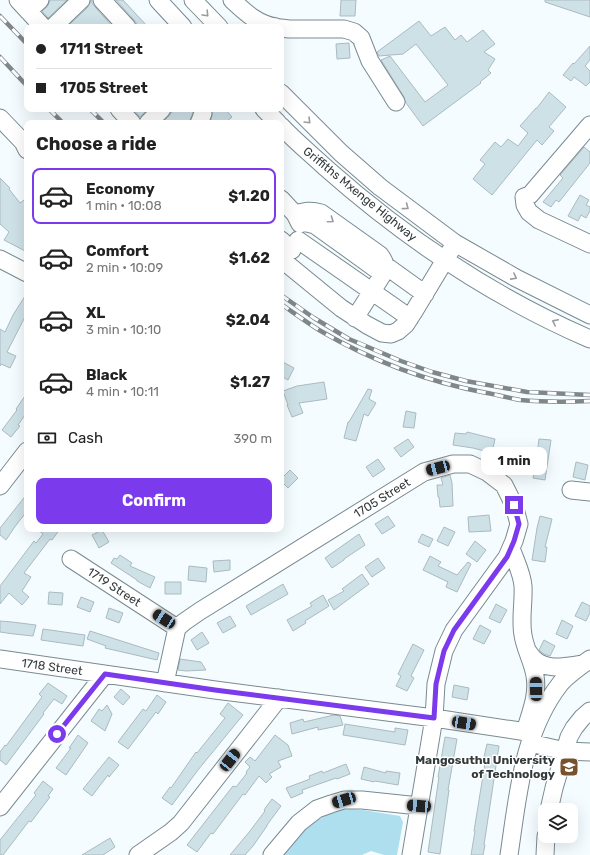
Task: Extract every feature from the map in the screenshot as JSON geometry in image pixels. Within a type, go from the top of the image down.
[{"type":"street","points":[[56,24],[81,0]]},
{"type":"street","points":[[102,0],[124,24]]},
{"type":"street","points":[[158,0],[180,24]]},
{"type":"street","points":[[193,0],[215,24]]},
{"type":"street","points":[[232,0],[249,15],[265,24]]},
{"type":"street","points":[[29,4],[41,24]]},
{"type":"street","points":[[284,28],[344,29],[354,32],[361,38],[370,61],[396,102]]},
{"type":"street","name":"Griffiths Mxenge Highway","points":[[284,96],[341,153],[380,187],[455,243],[516,278],[590,315]]},
{"type":"street","points":[[122,112],[129,120]]},
{"type":"street","points":[[151,120],[159,112]]},
{"type":"street","points":[[267,112],[275,120]]},
{"type":"street","points":[[0,118],[24,145]]},
{"type":"street","points":[[590,125],[530,195],[524,197],[525,205],[529,212],[539,220],[590,244]]},
{"type":"street","name":"Griffiths Mxenge Highway","points":[[284,129],[370,205],[417,241],[475,279],[528,309],[590,339]]},
{"type":"street","points":[[291,239],[306,211],[313,210],[321,213],[380,255],[385,262],[380,279],[355,318]]},
{"type":"street","points":[[284,211],[291,239],[342,308],[355,318],[382,333],[391,334],[398,331],[406,324],[455,243]]},
{"type":"street","points":[[291,239],[380,279],[425,294]]},
{"type":"street","points":[[0,259],[24,271]]},
{"type":"street","points":[[380,279],[410,318]]},
{"type":"street","points":[[0,486],[24,455]]},
{"type":"street","name":"1705 Street","points":[[178,628],[206,607],[424,472],[453,464],[470,464],[488,472],[504,485],[514,505],[519,524],[507,557],[454,630],[444,651],[436,684],[434,718],[412,855]]},
{"type":"street","points":[[571,490],[590,492]]},
{"type":"street","points":[[509,855],[518,792],[536,689],[532,664],[523,634],[523,585],[520,571],[511,548]]},
{"type":"street","name":"1719 Street","points":[[71,559],[178,628]]},
{"type":"street","points":[[165,683],[178,628]]},
{"type":"street","points":[[526,648],[534,659],[543,665],[554,667],[587,661]]},
{"type":"street","name":"1718 Street","points":[[0,659],[165,683],[434,718],[529,736],[565,751],[590,752]]},
{"type":"street","points":[[529,736],[548,700],[561,683],[587,661]]},
{"type":"street","points":[[0,807],[105,674]]},
{"type":"street","points":[[138,855],[171,832],[181,823],[279,698]]},
{"type":"street","points":[[551,803],[569,738],[574,728],[590,711]]},
{"type":"street","points":[[272,855],[299,823],[317,809],[331,804],[344,800],[362,800],[419,806]]},
{"type":"street","points":[[545,855],[546,843]]},
{"type":"shaded area","points":[[350,809],[400,816],[403,822],[397,855],[384,855],[371,851],[362,855],[282,855],[311,824],[338,811]]},
{"type":"building","points":[[50,0],[67,0],[48,18],[42,11],[47,7]]},
{"type":"building","points":[[92,0],[95,7],[110,24],[70,24],[88,7]]},
{"type":"building","points":[[116,0],[123,0],[145,24],[137,24]]},
{"type":"building","points":[[341,0],[356,0],[355,16],[340,16]]},
{"type":"building","points":[[545,0],[590,0],[590,17],[545,2]]},
{"type":"building","points":[[419,21],[431,36],[445,27],[455,40],[461,35],[467,42],[483,30],[495,44],[484,52],[495,59],[488,70],[491,73],[480,82],[481,83],[423,126],[406,103],[404,97],[381,60],[390,56],[425,102],[448,85],[416,44],[403,54],[379,56],[377,52]]},
{"type":"building","points":[[349,43],[350,58],[337,59],[336,44]]},
{"type":"building","points":[[590,46],[590,60],[585,66],[590,71],[590,82],[586,86],[574,77],[571,81],[563,75]]},
{"type":"building","points":[[549,92],[566,107],[549,127],[554,131],[542,145],[537,140],[492,195],[473,179],[485,164],[480,160],[495,142],[501,147],[508,139],[518,146],[528,133],[520,126],[537,108]]},
{"type":"building","points":[[136,112],[145,112],[140,117]]},
{"type":"building","points":[[172,112],[193,112],[190,120],[165,120]]},
{"type":"building","points":[[212,112],[228,112],[232,117],[228,120],[211,120]]},
{"type":"building","points":[[584,147],[590,152],[590,163],[559,202],[556,200],[551,207],[543,202],[563,178],[560,175]]},
{"type":"building","points":[[0,178],[10,188],[9,189],[20,203],[24,200],[24,250],[4,240],[9,232],[0,224]]},
{"type":"building","points":[[580,195],[589,200],[586,205],[590,207],[590,211],[586,218],[581,215],[578,221],[568,216]]},
{"type":"building","points":[[24,298],[24,319],[7,352],[16,356],[10,368],[1,364],[0,366],[0,329],[5,332],[13,315]]},
{"type":"building","points":[[284,363],[294,368],[288,380],[284,378]]},
{"type":"building","points":[[324,382],[327,399],[299,403],[303,413],[292,417],[287,405],[284,391],[297,386]]},
{"type":"building","points":[[368,389],[372,390],[369,399],[376,403],[368,416],[364,414],[356,441],[344,438],[348,422]]},
{"type":"building","points":[[24,397],[24,416],[18,425],[20,426],[11,437],[2,430],[17,410],[16,409]]},
{"type":"building","points":[[406,411],[416,413],[414,428],[403,427]]},
{"type":"building","points":[[467,432],[495,439],[492,453],[453,445],[455,433],[466,434]]},
{"type":"building","points":[[408,439],[414,447],[401,457],[394,448]]},
{"type":"building","points":[[539,439],[551,440],[545,480],[533,478],[538,454]]},
{"type":"building","points":[[378,459],[385,469],[373,477],[366,467]]},
{"type":"building","points":[[576,462],[588,465],[585,480],[573,477]]},
{"type":"building","points":[[290,470],[298,478],[288,488],[284,484],[284,476]]},
{"type":"building","points":[[450,475],[452,483],[453,506],[440,507],[437,485],[443,485],[441,478]]},
{"type":"building","points":[[24,498],[24,515],[6,540],[0,535],[0,528]]},
{"type":"building","points":[[489,515],[491,531],[469,532],[468,517]]},
{"type":"building","points":[[388,516],[395,526],[382,534],[375,524]]},
{"type":"building","points":[[540,516],[552,519],[545,547],[547,547],[545,562],[532,560]]},
{"type":"building","points":[[444,527],[455,532],[448,546],[437,541]]},
{"type":"building","points":[[41,532],[58,532],[52,540],[50,539],[24,573],[31,577],[22,591],[29,597],[22,605],[9,593],[0,604],[0,586],[34,541],[36,543],[43,534]]},
{"type":"building","points":[[98,532],[103,532],[109,542],[99,548],[92,535]]},
{"type":"building","points":[[359,534],[365,545],[332,568],[325,558]]},
{"type":"building","points":[[422,534],[433,539],[429,547],[418,542]]},
{"type":"building","points":[[475,541],[486,550],[477,562],[466,554]]},
{"type":"building","points":[[120,555],[132,563],[130,566],[155,577],[150,588],[111,563],[114,558],[117,559]]},
{"type":"building","points":[[430,556],[441,562],[438,566],[457,575],[468,562],[471,564],[457,592],[446,587],[448,582],[423,570]]},
{"type":"building","points":[[378,558],[385,568],[372,577],[365,567]]},
{"type":"building","points":[[230,560],[230,570],[214,572],[213,561]]},
{"type":"building","points":[[189,566],[207,568],[206,582],[188,580]]},
{"type":"building","points":[[362,574],[369,584],[334,610],[328,600],[344,591],[342,589]]},
{"type":"building","points":[[165,582],[181,582],[181,594],[165,594]]},
{"type":"building","points":[[283,584],[288,594],[251,615],[246,606]]},
{"type":"building","points":[[49,592],[63,593],[62,605],[48,604]]},
{"type":"building","points":[[323,595],[329,606],[305,621],[306,623],[293,631],[287,620],[312,606],[310,603]]},
{"type":"building","points":[[81,597],[94,602],[90,612],[77,607]]},
{"type":"building","points":[[582,602],[590,606],[590,613],[586,621],[575,616]]},
{"type":"building","points":[[496,604],[507,610],[500,623],[489,618]]},
{"type":"building","points":[[109,608],[123,613],[119,623],[106,618]]},
{"type":"building","points":[[230,616],[236,626],[223,633],[217,623]]},
{"type":"building","points":[[562,620],[573,626],[567,639],[556,634]]},
{"type":"building","points":[[0,621],[36,625],[33,636],[0,632]]},
{"type":"building","points":[[480,625],[491,631],[484,644],[473,639]]},
{"type":"building","points":[[43,629],[85,635],[83,646],[41,640]]},
{"type":"building","points":[[90,631],[159,653],[157,660],[105,648],[106,646],[87,639]]},
{"type":"building","points":[[202,632],[209,643],[197,650],[191,640]]},
{"type":"building","points":[[544,640],[555,646],[550,656],[539,650]]},
{"type":"building","points":[[413,644],[424,650],[411,676],[414,678],[407,691],[396,686],[401,676],[398,674]]},
{"type":"building","points":[[180,659],[201,662],[206,670],[178,670]]},
{"type":"building","points":[[48,683],[67,696],[62,704],[54,699],[6,765],[0,760],[0,752],[42,697],[39,694]]},
{"type":"building","points":[[454,685],[469,688],[467,700],[452,697]]},
{"type":"building","points":[[121,689],[130,697],[123,705],[114,697]]},
{"type":"building","points":[[157,695],[166,702],[158,714],[156,712],[128,749],[118,742],[143,709],[146,711]]},
{"type":"building","points":[[228,703],[243,715],[198,770],[172,805],[162,798],[170,787],[171,788],[196,752],[197,753],[225,718],[220,714]]},
{"type":"building","points":[[107,705],[112,714],[105,731],[91,721],[99,709],[102,711]]},
{"type":"building","points":[[334,715],[340,716],[343,725],[318,730],[318,727],[292,734],[290,723],[303,719],[304,722]]},
{"type":"building","points":[[345,724],[395,732],[395,728],[408,730],[405,745],[343,735]]},
{"type":"building","points":[[78,735],[88,743],[66,775],[56,768],[71,748],[69,748]]},
{"type":"building","points":[[275,735],[288,745],[292,756],[278,761],[281,767],[269,774],[272,777],[266,783],[259,776],[197,852],[187,845],[233,786],[236,787],[247,773],[246,772],[250,767],[245,762],[250,757],[255,761]]},
{"type":"building","points":[[445,737],[457,739],[448,790],[440,854],[428,852]]},
{"type":"building","points":[[487,744],[499,746],[485,845],[483,855],[471,855],[486,757],[484,757]]},
{"type":"building","points":[[109,757],[119,765],[109,777],[108,775],[92,796],[83,789]]},
{"type":"building","points":[[346,764],[350,774],[302,790],[303,793],[291,798],[286,788],[310,779],[309,776],[322,771],[323,773]]},
{"type":"building","points":[[364,767],[386,773],[386,771],[400,773],[398,785],[361,779]]},
{"type":"building","points":[[43,781],[53,789],[48,796],[50,797],[31,822],[29,821],[3,855],[0,855],[0,840],[36,795],[34,793]]},
{"type":"building","points":[[272,799],[281,806],[253,846],[245,855],[230,855],[265,811],[264,810]]},
{"type":"building","points":[[110,838],[115,847],[103,855],[82,855]]},
{"type":"railway","points":[[0,16],[24,41]]},
{"type":"railway","points":[[0,57],[24,83]]},
{"type":"railway","points":[[52,112],[60,120]]},
{"type":"railway","points":[[93,112],[101,120]]},
{"type":"railway","points":[[284,297],[314,318],[349,339],[401,361],[432,372],[466,381],[527,392],[590,395]]},
{"type":"railway","points":[[284,306],[314,327],[358,351],[400,369],[443,383],[520,400],[555,402],[590,401]]},
{"type":"place","name":"Mangosuthu University of Technology","points":[[569,767]]},
{"type":"route","points":[[57,734],[105,674],[215,690],[434,718],[436,684],[444,651],[454,630],[507,557],[519,524],[514,505]]}]
